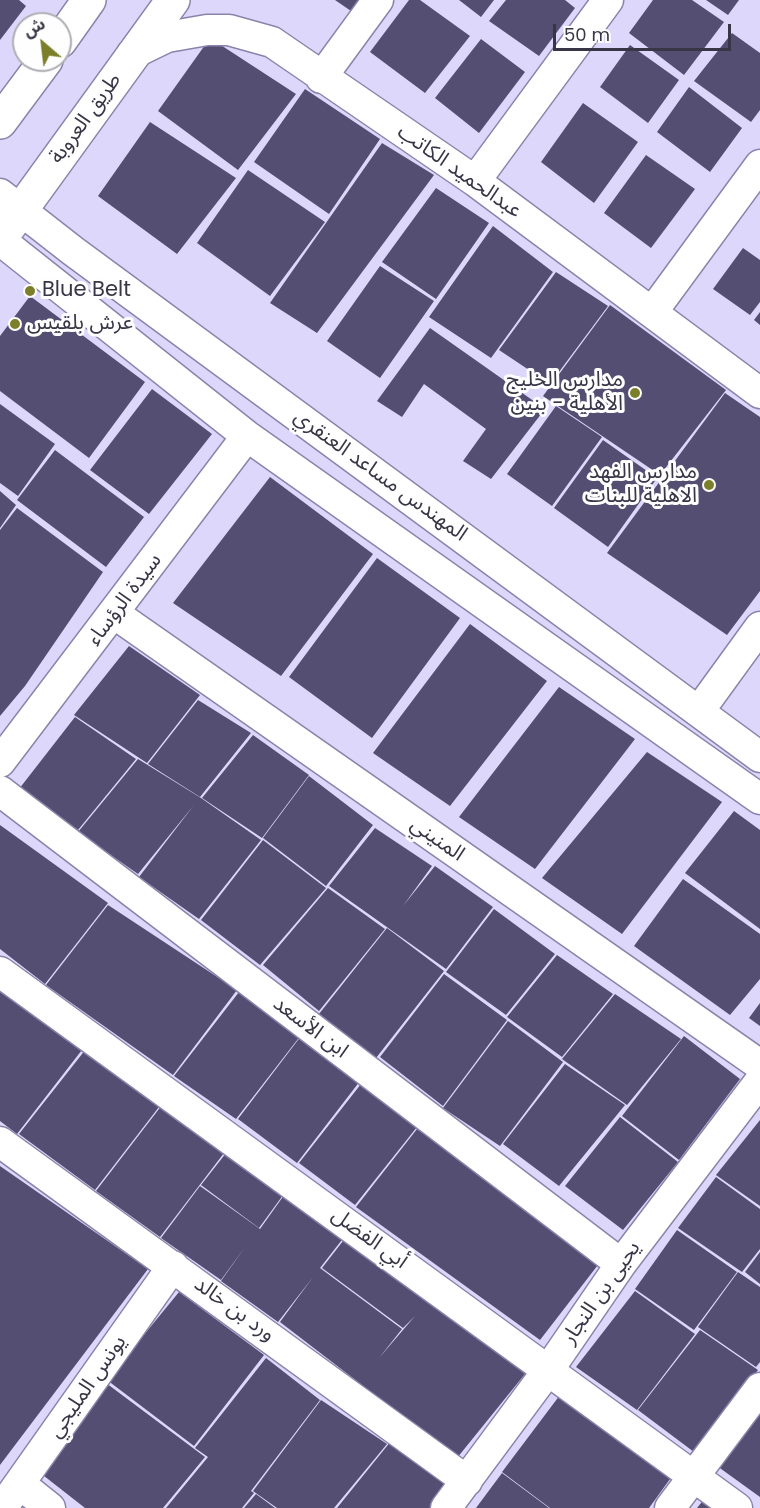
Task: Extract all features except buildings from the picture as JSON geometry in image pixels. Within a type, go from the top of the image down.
[{"type":"main road","points":[[72,23],[89,0]]},
{"type":"main road","name":"طريق العروبة","points":[[0,239],[10,201],[132,54],[173,0]]},
{"type":"main road","points":[[0,122],[37,72]]},
{"type":"street","points":[[321,78],[378,0]]},
{"type":"street","points":[[475,181],[608,0]]},
{"type":"street","name":"عبدالحميد الكاتب","points":[[132,54],[149,45],[186,32],[229,30],[272,42],[321,78],[475,181],[653,311],[760,393]]},
{"type":"street","points":[[653,311],[760,165]]},
{"type":"street","name":"المهندس مساعد العنقري","points":[[10,201],[73,251],[760,757]]},
{"type":"street","name":"المهندس مساعد العنقري","points":[[0,239],[247,436],[760,799]]},
{"type":"street","name":"سيدة الرؤساء","points":[[0,762],[115,614],[247,436]]},
{"type":"street","name":"المنيني","points":[[115,614],[760,1065]]},
{"type":"street","points":[[699,711],[760,627]]},
{"type":"street","name":"ابن الأسعد","points":[[0,791],[621,1264]]},
{"type":"street","name":"أبي الفضل","points":[[0,972],[737,1508]]},
{"type":"street","name":"يحيى بن النجار","points":[[446,1508],[549,1370],[621,1264],[760,1080]]},
{"type":"street","name":"ورد بن خالد","points":[[0,1142],[467,1481]]},
{"type":"street","name":"يونس المليجي","points":[[2,1508],[173,1266]]},
{"type":"street","points":[[670,1508],[760,1388]]},
{"type":"street","points":[[20,1484],[50,1508]]},
{"type":"place","name":"Blue Belt","points":[[30,291]]},
{"type":"place","name":"عرش بلقيس","points":[[15,324]]},
{"type":"place","name":"مدارس الخليج الأهلية - بنين","points":[[635,393]]},
{"type":"place","name":"مدارس الفهد الاهلية للبنات","points":[[709,485]]}]
